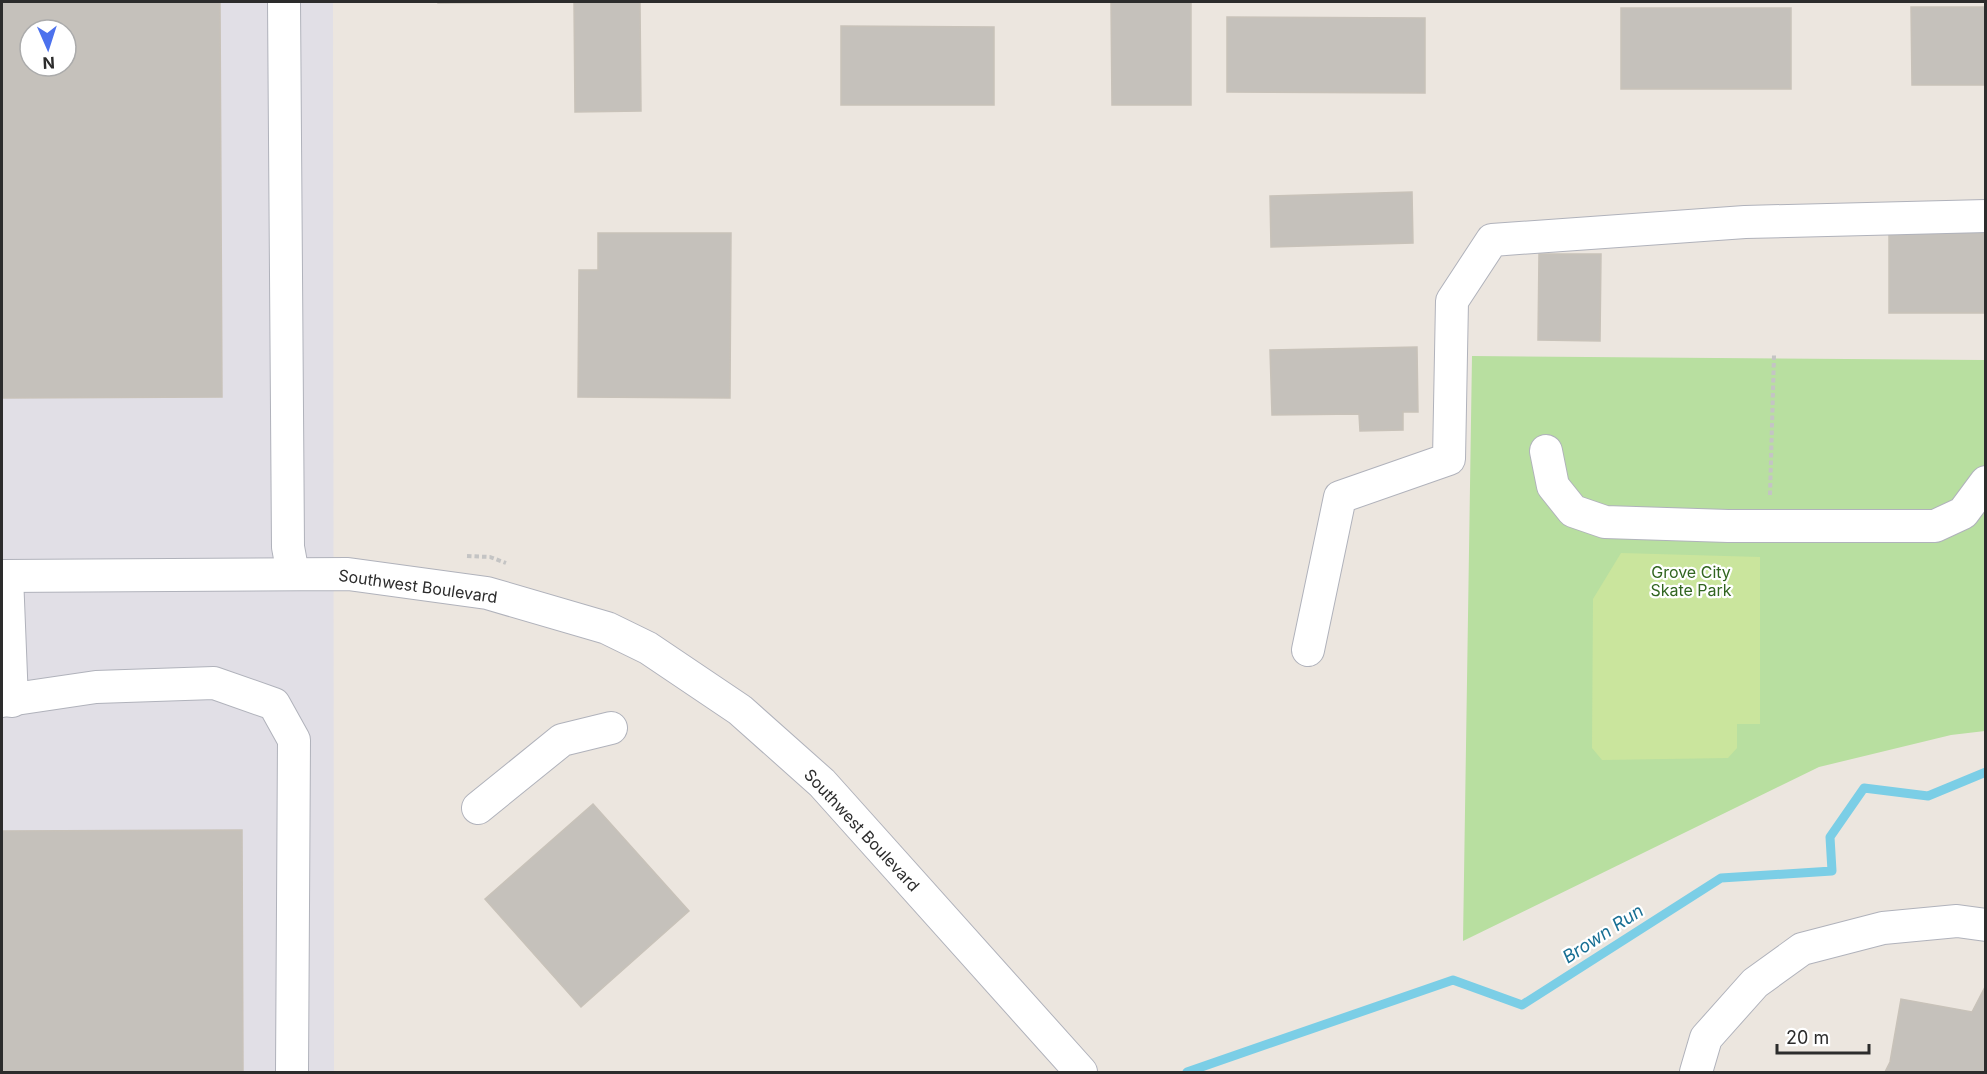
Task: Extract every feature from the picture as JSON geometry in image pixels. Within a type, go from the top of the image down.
[{"type":"street","points":[[284,2],[288,547],[293,574]]},
{"type":"street","points":[[1308,650],[1340,497],[1449,459],[1452,301],[1492,240],[1745,222],[1986,216]]},
{"type":"street","points":[[1546,451],[1553,486],[1573,511],[1605,522],[1769,526],[1935,526],[1963,513],[1986,482]]},
{"type":"street","name":"Southwest Boulevard","points":[[4,576],[348,574],[487,593],[607,628],[648,648],[740,710],[822,783],[1081,1072]]},
{"type":"street","points":[[4,576],[7,701],[96,687],[214,684],[274,704],[294,740],[292,1072]]},
{"type":"street","points":[[478,808],[562,740],[611,728]]},
{"type":"street","points":[[1696,1072],[1706,1038],[1755,983],[1802,949],[1883,928],[1957,921],[1986,925]]},
{"type":"path","points":[[1769,526],[1774,355]]},
{"type":"shaded area","points":[[2,2],[333,2],[334,1072],[2,1072]]},
{"type":"green space","name":"Grove City Skate Park","points":[[1472,356],[1985,360],[1985,731],[1951,735],[1819,767],[1463,941]]},
{"type":"green space","points":[[1621,553],[1760,557],[1760,724],[1737,724],[1737,748],[1728,758],[1602,760],[1592,748],[1593,599]]},
{"type":"building","points":[[2,2],[220,2],[222,397],[2,398]]},
{"type":"building","points":[[438,2],[567,2],[438,3]]},
{"type":"building","points":[[574,2],[640,2],[641,111],[575,112]]},
{"type":"building","points":[[1111,2],[1191,2],[1191,105],[1112,105]]},
{"type":"building","points":[[1911,7],[1986,7],[1986,85],[1912,85]]},
{"type":"building","points":[[1621,8],[1791,8],[1791,89],[1621,89]]},
{"type":"building","points":[[1227,17],[1425,18],[1425,93],[1227,92]]},
{"type":"building","points":[[841,26],[994,27],[994,105],[841,105]]},
{"type":"building","points":[[1412,192],[1413,243],[1271,247],[1270,196]]},
{"type":"building","points":[[1889,232],[1986,232],[1986,313],[1889,313]]},
{"type":"building","points":[[598,233],[731,233],[730,398],[578,397],[579,270],[598,270]]},
{"type":"building","points":[[1539,254],[1601,254],[1600,341],[1538,340]]},
{"type":"building","points":[[1417,347],[1418,412],[1403,412],[1403,430],[1360,431],[1359,414],[1272,415],[1270,350]]},
{"type":"building","points":[[593,804],[689,911],[581,1007],[485,899]]},
{"type":"building","points":[[242,830],[243,1072],[2,1072],[2,831]]},
{"type":"building","points":[[1986,985],[1986,1072],[1885,1072],[1890,1062],[1901,999],[1972,1012]]},
{"type":"waterway","name":"Brown Run","points":[[1187,1072],[1453,980],[1522,1005],[1721,878],[1832,871],[1830,837],[1864,788],[1928,796],[1986,772]]}]
